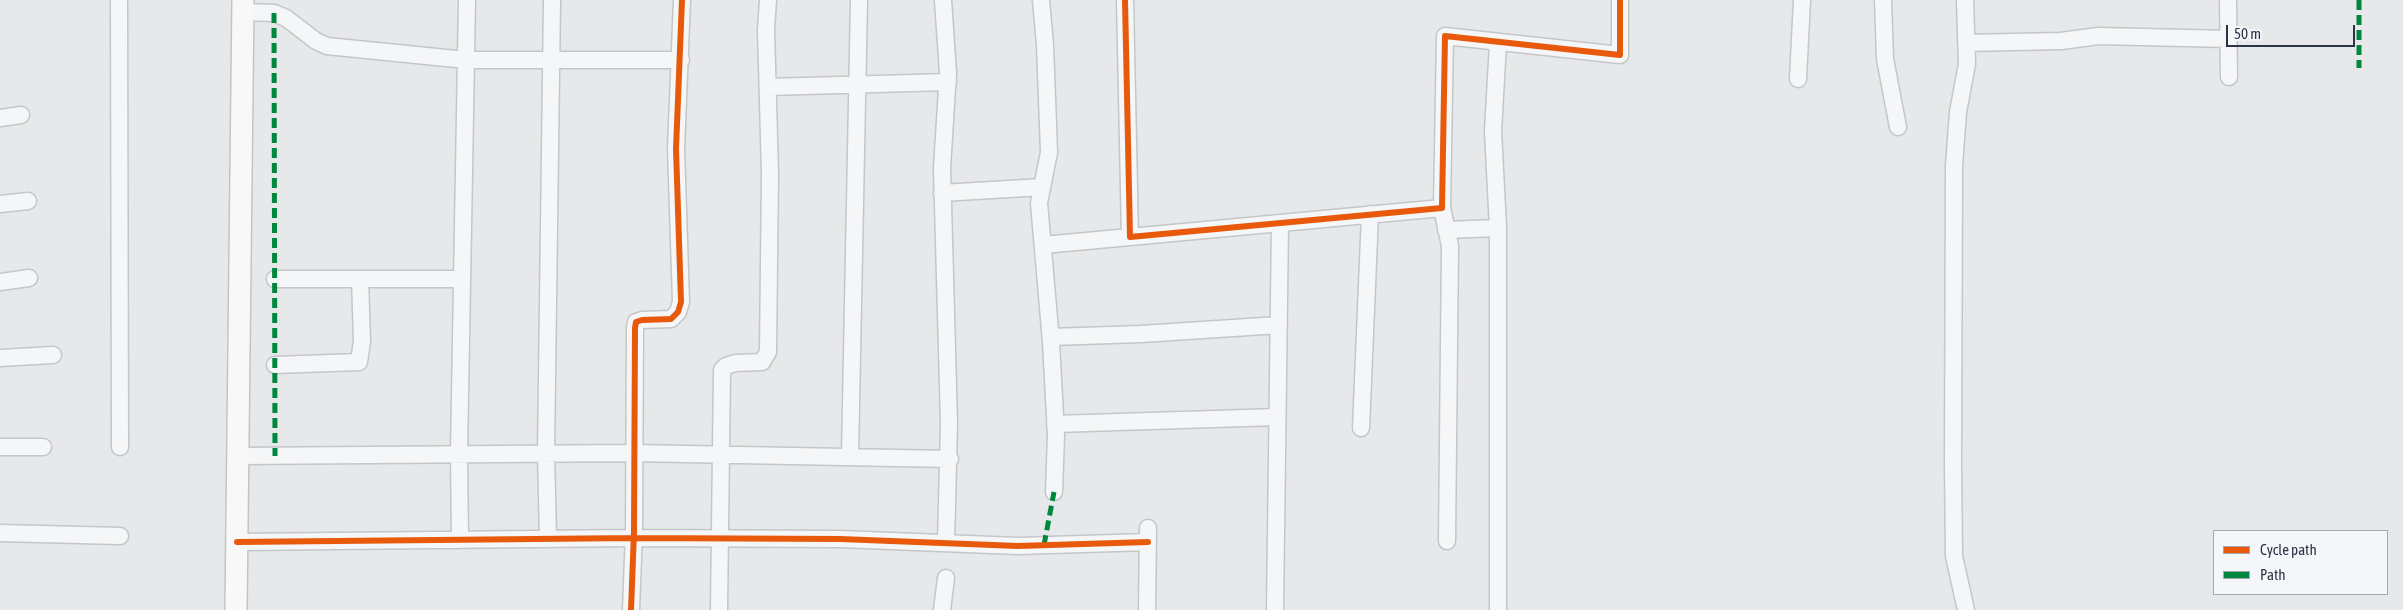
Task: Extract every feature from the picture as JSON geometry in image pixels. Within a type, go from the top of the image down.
[{"type":"main road","points":[[236,610],[243,6]]},
{"type":"street","points":[[119,0],[120,447]]},
{"type":"street","points":[[460,540],[459,453],[467,0]]},
{"type":"street","points":[[548,539],[546,453],[552,0]]},
{"type":"street","points":[[631,610],[634,538],[633,453],[636,322],[649,319],[671,319],[678,312],[681,302],[676,149],[682,0]]},
{"type":"street","points":[[719,610],[719,454],[722,370],[726,366],[735,363],[762,362],[766,360],[768,352],[769,87],[766,30],[768,0]]},
{"type":"street","points":[[850,456],[853,234],[859,84],[859,0]]},
{"type":"street","points":[[943,0],[948,82],[942,193],[950,459],[946,543]]},
{"type":"street","points":[[1041,0],[1045,44],[1049,152],[1039,203],[1051,337],[1055,424],[1054,492]]},
{"type":"street","points":[[1125,0],[1130,237]]},
{"type":"street","points":[[1447,541],[1450,246],[1442,208],[1445,36],[1620,55],[1620,0]]},
{"type":"street","points":[[1798,79],[1802,0]]},
{"type":"street","points":[[1883,0],[1885,59],[1898,127]]},
{"type":"street","points":[[1965,0],[1967,64],[1955,139],[1953,209],[1954,556],[1971,608]]},
{"type":"street","points":[[2228,0],[2229,77]]},
{"type":"street","points":[[243,6],[274,12],[327,46],[466,60],[681,60]]},
{"type":"street","points":[[1966,43],[2061,41],[2098,36],[2228,39]]},
{"type":"street","points":[[1498,43],[1493,131],[1498,228],[1498,610]]},
{"type":"street","points":[[769,87],[948,82]]},
{"type":"street","points":[[0,118],[21,115]]},
{"type":"street","points":[[942,193],[1042,188]]},
{"type":"street","points":[[0,204],[28,201]]},
{"type":"street","points":[[1042,245],[1442,208]]},
{"type":"street","points":[[1361,428],[1370,214]]},
{"type":"street","points":[[1276,610],[1280,223]]},
{"type":"street","points":[[1446,230],[1498,228]]},
{"type":"street","points":[[0,282],[28,278]]},
{"type":"street","points":[[275,279],[462,279]]},
{"type":"street","points":[[275,365],[359,362],[362,340],[360,280]]},
{"type":"street","points":[[1051,337],[1141,334],[1279,325]]},
{"type":"street","points":[[0,358],[53,355]]},
{"type":"street","points":[[1055,424],[1113,420],[1277,418]]},
{"type":"street","points":[[0,446],[43,447]]},
{"type":"street","points":[[238,456],[633,453],[950,459]]},
{"type":"street","points":[[0,534],[120,536]]},
{"type":"street","points":[[237,542],[720,538],[1018,546],[1148,535],[1146,610]]},
{"type":"street","points":[[942,610],[946,578]]},
{"type":"marked path","points":[[2359,0],[2359,68]]},
{"type":"marked path","points":[[274,13],[275,456]]},
{"type":"marked path","points":[[1044,545],[1054,492]]},
{"type":"cycle path","points":[[631,610],[634,532],[635,328],[636,322],[642,320],[671,319],[678,312],[681,302],[676,149],[682,0]]},
{"type":"cycle path","points":[[1125,0],[1130,237],[1442,208],[1445,36],[1620,55],[1620,0]]},
{"type":"cycle path","points":[[237,542],[634,538],[840,539],[1018,546],[1148,542]]}]
